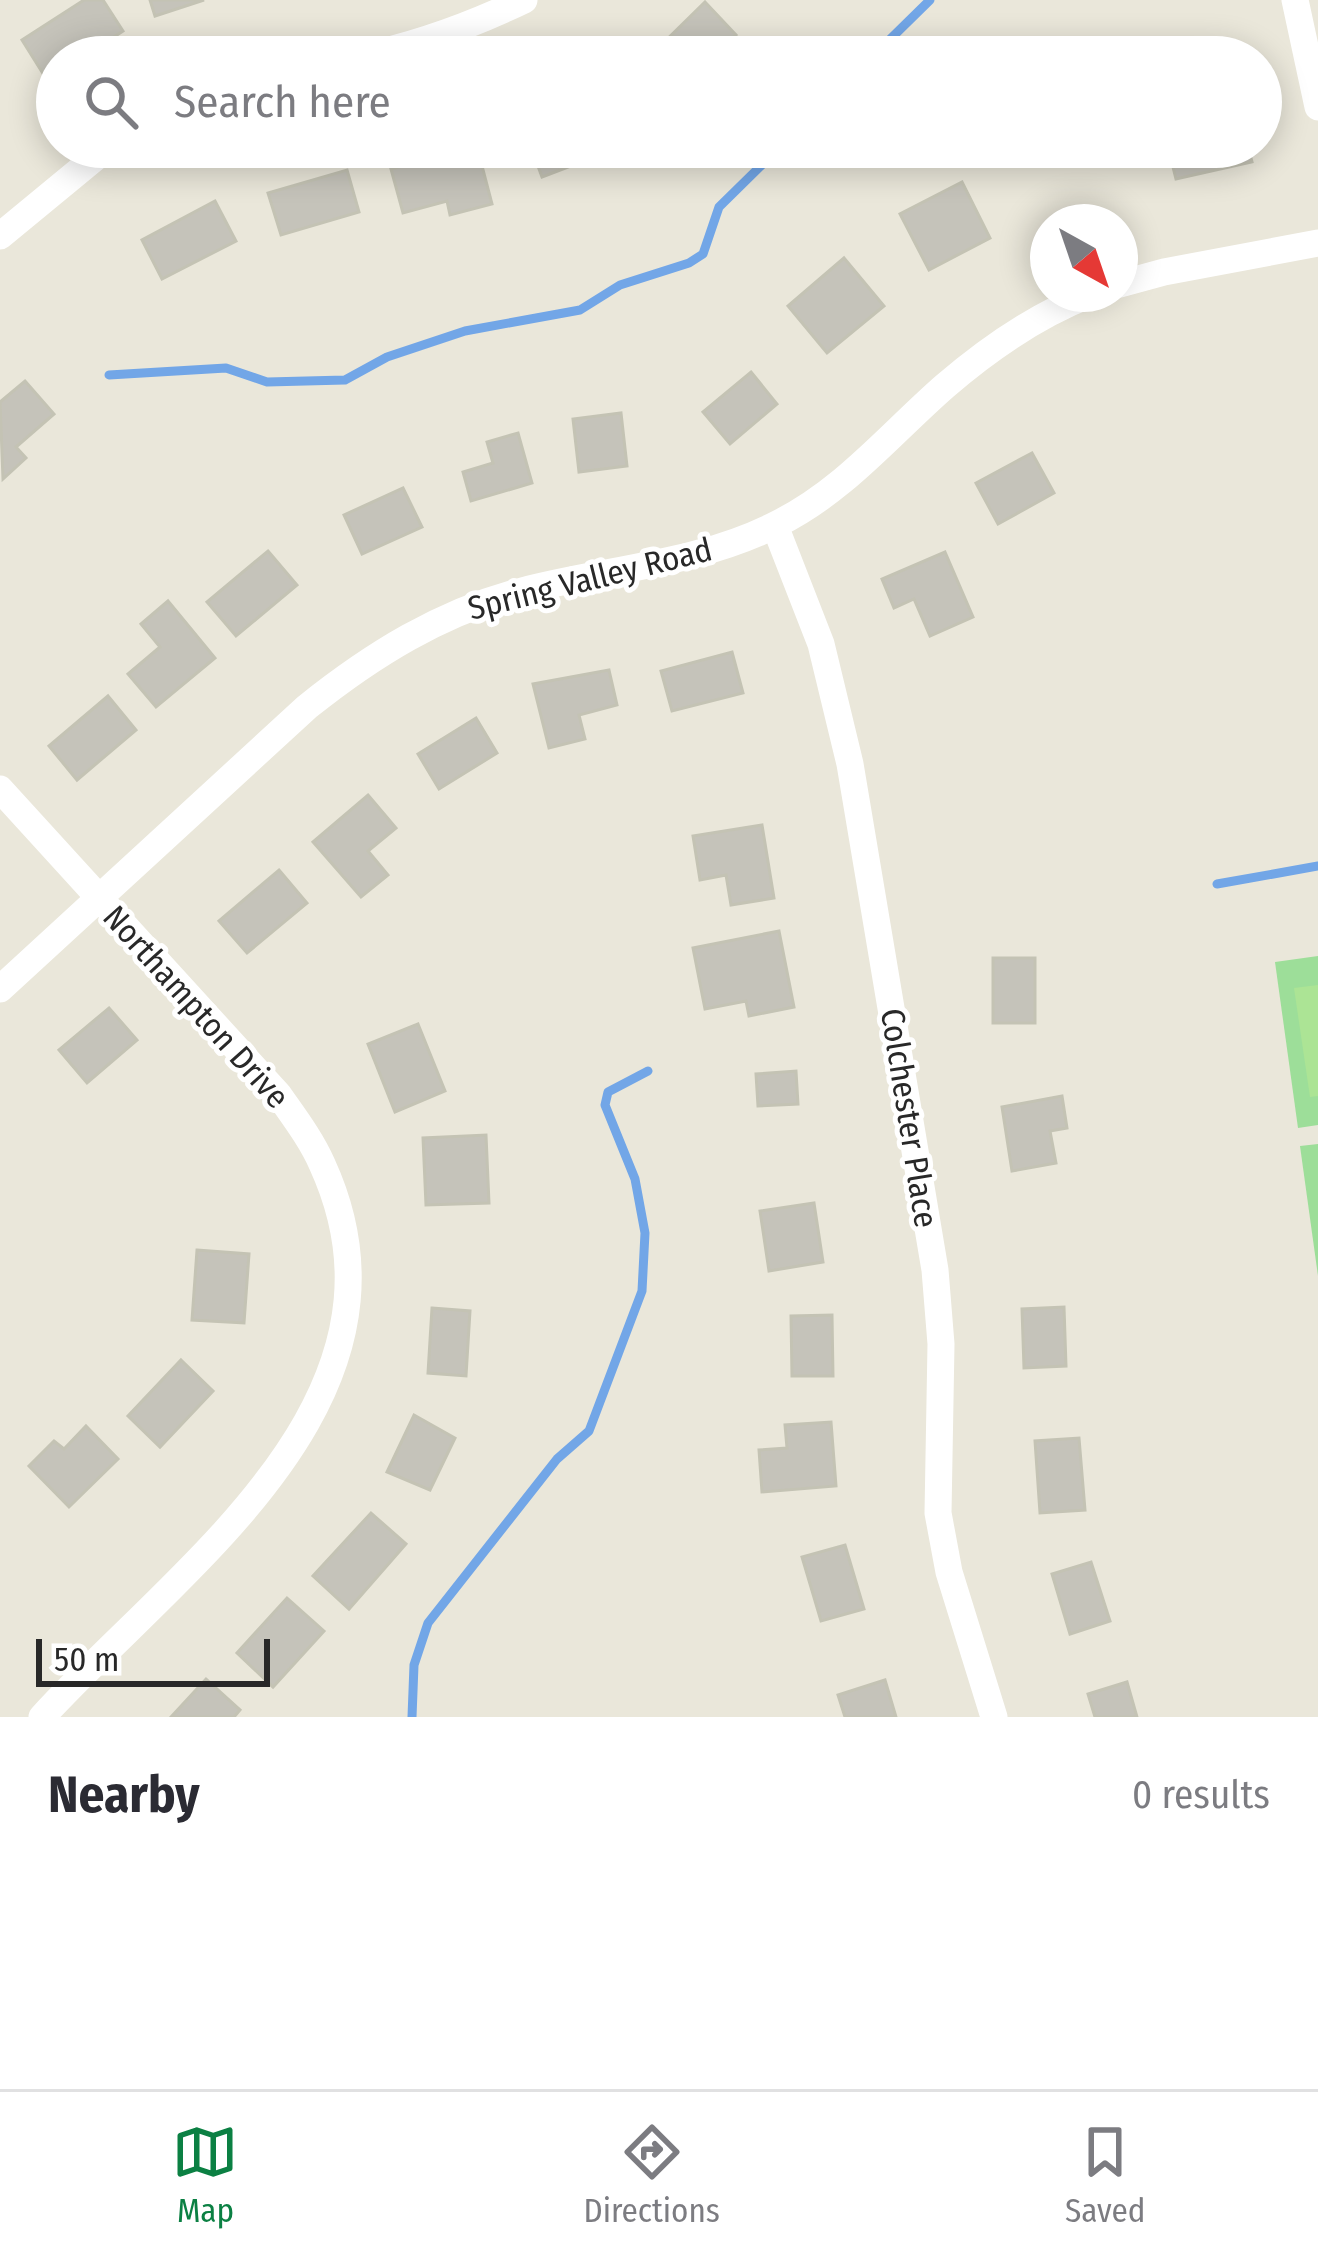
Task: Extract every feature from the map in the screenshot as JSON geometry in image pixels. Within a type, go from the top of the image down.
[{"type":"street","points":[[440,36],[524,0]]},
{"type":"street","points":[[1295,0],[1318,107]]},
{"type":"street","points":[[0,236],[82,168]]},
{"type":"street","points":[[1138,279],[1318,243]]},
{"type":"street","name":"Spring Valley Road","points":[[0,989],[354,669],[460,611],[519,592],[697,553],[775,526],[815,504],[859,468],[993,347],[1058,312]]},
{"type":"street","name":"Colchester Place","points":[[775,526],[821,644],[850,764],[935,1270],[940,1343],[938,1513],[949,1572],[994,1717]]},
{"type":"street","name":"Northampton Drive","points":[[0,789],[278,1094],[308,1137],[331,1184],[343,1234],[347,1297],[340,1348],[324,1391],[260,1490],[196,1566],[42,1717]]},
{"type":"green space","points":[[1318,956],[1318,1125],[1298,1128],[1275,962]]},
{"type":"green space","points":[[1318,985],[1318,1096],[1310,1097],[1294,988]]},
{"type":"green space","points":[[1318,1144],[1318,1276],[1300,1146]]},
{"type":"building","points":[[84,0],[103,0],[123,31],[115,36],[36,36],[36,62],[22,40]]},
{"type":"building","points":[[150,0],[204,0],[155,16]]},
{"type":"building","points":[[705,2],[736,35],[735,36],[670,36]]},
{"type":"building","points":[[483,168],[492,204],[450,215],[447,201],[403,213],[391,169]]},
{"type":"building","points":[[539,168],[566,168],[542,177]]},
{"type":"building","points":[[1173,168],[1225,168],[1176,179]]},
{"type":"building","points":[[347,170],[359,212],[281,235],[268,193]]},
{"type":"building","points":[[962,182],[990,238],[929,270],[900,214]]},
{"type":"building","points":[[215,201],[236,241],[162,279],[142,240]]},
{"type":"building","points":[[844,258],[884,306],[827,353],[788,306]]},
{"type":"building","points":[[751,372],[777,404],[730,444],[703,412]]},
{"type":"building","points":[[25,381],[54,414],[16,447],[26,458],[3,479],[0,402]]},
{"type":"building","points":[[621,413],[627,466],[579,472],[573,419]]},
{"type":"building","points":[[518,433],[532,483],[471,501],[463,472],[493,463],[487,442]]},
{"type":"building","points":[[1032,453],[1054,493],[998,524],[976,483]]},
{"type":"building","points":[[403,488],[422,527],[362,554],[344,515]]},
{"type":"building","points":[[268,551],[297,585],[236,636],[207,602]]},
{"type":"building","points":[[945,552],[973,617],[930,636],[914,599],[894,608],[882,579]]},
{"type":"building","points":[[168,601],[215,658],[156,707],[128,674],[160,647],[141,624]]},
{"type":"building","points":[[732,652],[743,693],[672,711],[661,671]]},
{"type":"building","points":[[609,670],[617,705],[579,715],[585,739],[549,748],[533,684]]},
{"type":"building","points":[[108,696],[136,730],[77,780],[49,746]]},
{"type":"building","points":[[476,718],[497,753],[439,789],[418,754]]},
{"type":"building","points":[[368,795],[396,828],[368,851],[388,875],[361,897],[313,842]]},
{"type":"building","points":[[762,825],[774,898],[731,905],[726,875],[700,880],[693,836]]},
{"type":"building","points":[[279,870],[307,903],[247,953],[219,921]]},
{"type":"building","points":[[779,931],[794,1007],[749,1016],[746,1001],[705,1009],[693,948]]},
{"type":"building","points":[[993,958],[1035,958],[1035,1023],[993,1023]]},
{"type":"building","points":[[109,1008],[137,1040],[87,1083],[59,1050]]},
{"type":"building","points":[[418,1024],[445,1091],[395,1112],[368,1044]]},
{"type":"building","points":[[796,1071],[798,1104],[758,1106],[756,1074]]},
{"type":"building","points":[[1062,1096],[1067,1128],[1050,1131],[1056,1163],[1012,1171],[1002,1107]]},
{"type":"building","points":[[486,1135],[489,1203],[426,1205],[423,1138]]},
{"type":"building","points":[[814,1203],[823,1262],[769,1271],[760,1211]]},
{"type":"building","points":[[197,1250],[249,1254],[244,1323],[192,1320]]},
{"type":"building","points":[[1064,1307],[1066,1366],[1024,1368],[1022,1309]]},
{"type":"building","points":[[432,1308],[470,1311],[466,1376],[428,1373]]},
{"type":"building","points":[[832,1315],[833,1376],[792,1376],[791,1316]]},
{"type":"building","points":[[181,1360],[213,1391],[160,1447],[128,1416]]},
{"type":"building","points":[[414,1415],[455,1438],[430,1490],[387,1472]]},
{"type":"building","points":[[831,1422],[836,1486],[762,1492],[759,1450],[787,1448],[785,1425]]},
{"type":"building","points":[[86,1426],[118,1459],[69,1507],[29,1466],[54,1441],[64,1449]]},
{"type":"building","points":[[1079,1438],[1085,1510],[1040,1513],[1035,1441]]},
{"type":"building","points":[[371,1513],[406,1544],[349,1609],[313,1576]]},
{"type":"building","points":[[845,1545],[864,1609],[821,1621],[802,1557]]},
{"type":"building","points":[[1091,1562],[1110,1621],[1070,1634],[1052,1574]]},
{"type":"building","points":[[287,1598],[324,1631],[273,1687],[237,1653]]},
{"type":"building","points":[[206,1679],[240,1710],[234,1717],[171,1717]]},
{"type":"building","points":[[885,1680],[896,1717],[845,1717],[838,1695]]},
{"type":"building","points":[[1127,1682],[1137,1717],[1095,1717],[1088,1694]]},
{"type":"waterway","points":[[893,36],[930,0]]},
{"type":"waterway","points":[[109,375],[226,368],[267,382],[345,380],[387,357],[465,331],[580,310],[620,285],[703,254],[719,207],[759,168]]},
{"type":"waterway","points":[[1217,884],[1318,866]]},
{"type":"waterway","points":[[412,1717],[414,1665],[428,1623],[557,1459],[589,1431],[642,1291],[645,1233],[635,1179],[605,1105],[608,1092],[648,1071]]}]
